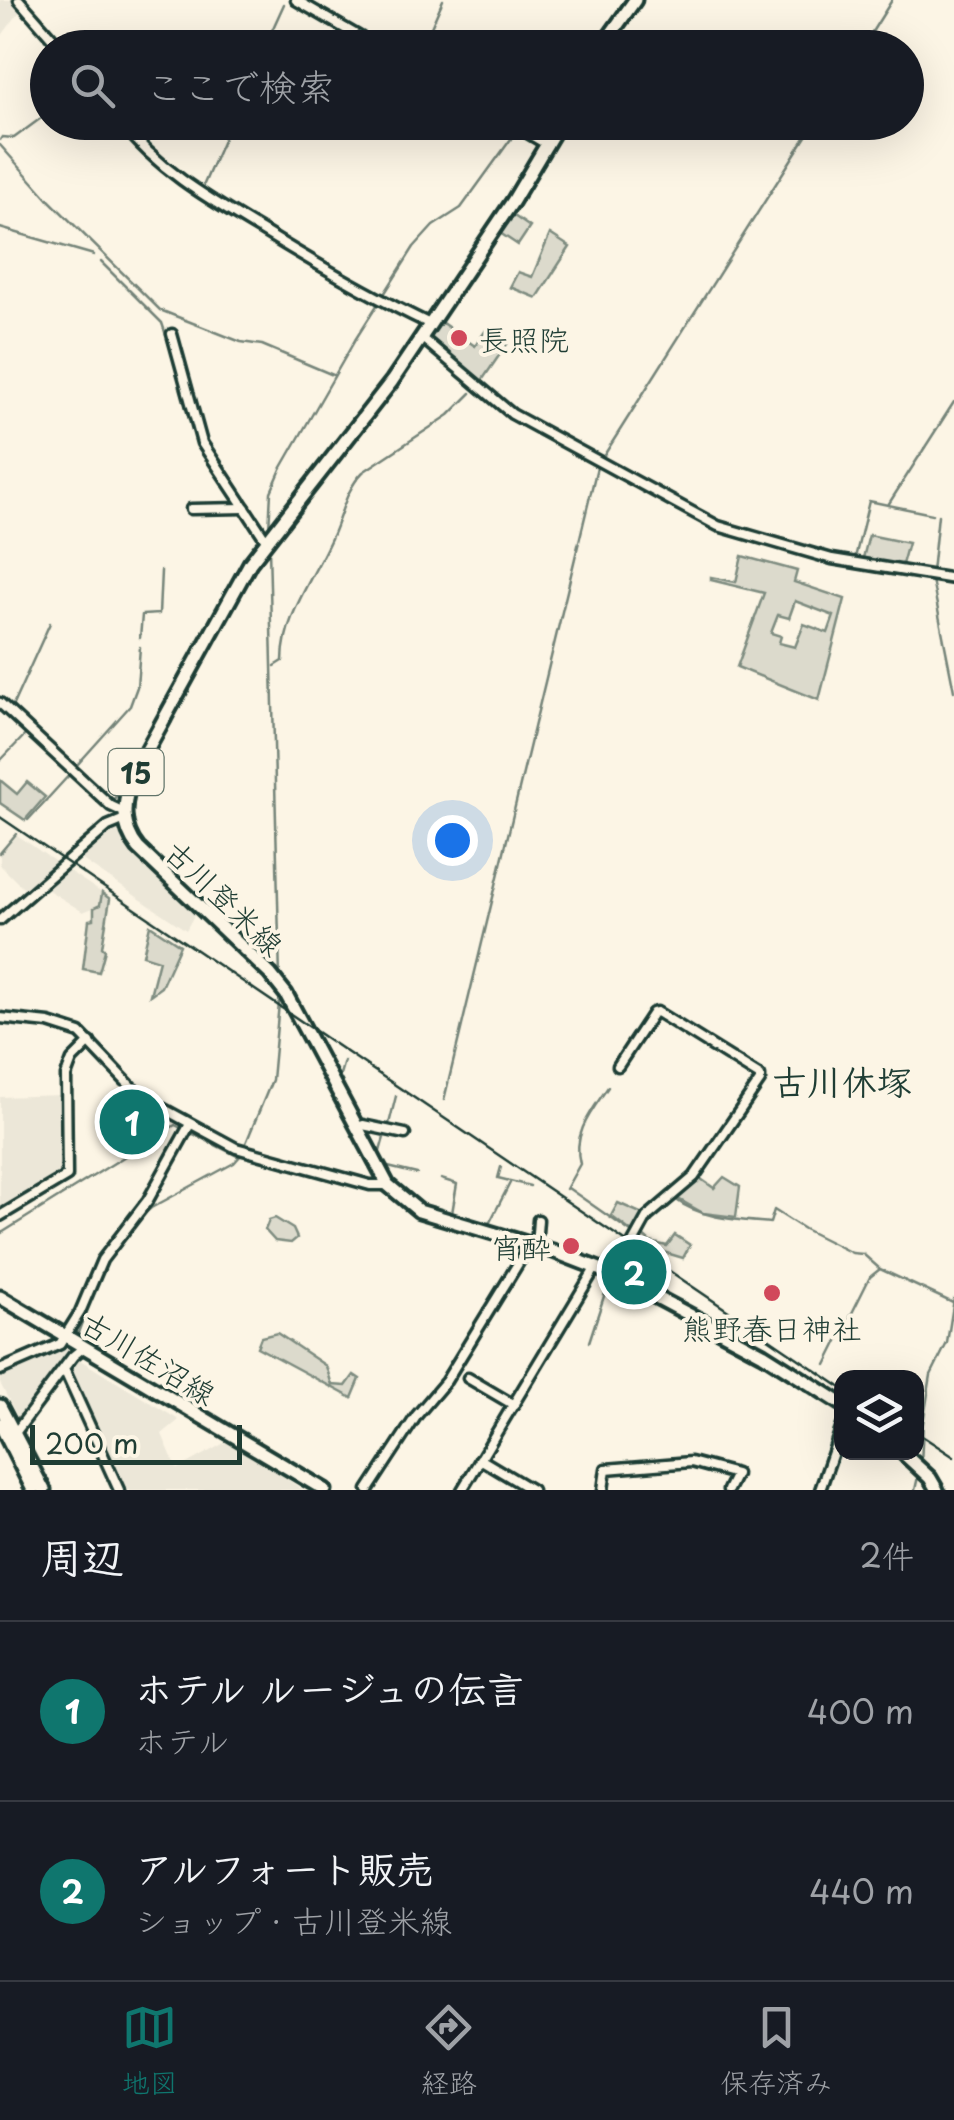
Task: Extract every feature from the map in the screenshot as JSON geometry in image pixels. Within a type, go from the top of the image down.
[{"type":"main road","points":[[613,30],[634,0]]},
{"type":"main road","name":"15","points":[[124,816],[132,779],[268,537],[368,412],[551,140]]},
{"type":"main road","name":"古川登米線","points":[[124,816],[138,848],[286,994],[388,1185],[419,1211],[533,1245],[615,1275],[764,1354],[834,1399]]},
{"type":"main road","name":"古川佐沼線","points":[[0,1297],[325,1490]]},
{"type":"main road","points":[[0,1406],[6,1431],[33,1490]]},
{"type":"main road","points":[[6,1431],[44,1490]]},
{"type":"main road","points":[[911,1460],[934,1484]]},
{"type":"street","points":[[19,0],[45,30]]},
{"type":"street","points":[[296,0],[347,30]]},
{"type":"street","points":[[135,140],[177,178],[380,300],[430,324]]},
{"type":"street","points":[[539,140],[548,145]]},
{"type":"street","points":[[172,334],[202,443],[268,537]]},
{"type":"street","points":[[421,336],[512,414],[718,526],[832,559],[954,579]]},
{"type":"street","points":[[190,509],[245,508]]},
{"type":"street","points":[[0,703],[124,816],[0,920]]},
{"type":"street","points":[[615,1275],[647,1217],[694,1177],[760,1081],[760,1076],[743,1062],[657,1012],[652,1013],[618,1066]]},
{"type":"street","points":[[0,1018],[67,1027],[90,1042],[140,1096],[188,1128],[244,1150],[370,1185],[388,1185]]},
{"type":"street","points":[[0,1216],[67,1176],[66,1076],[72,1060],[90,1042]]},
{"type":"street","points":[[358,1128],[363,1125],[405,1134]]},
{"type":"street","points":[[6,1431],[64,1368],[76,1342],[80,1312],[102,1260],[148,1200],[188,1128]]},
{"type":"street","points":[[368,1490],[417,1415],[446,1381],[533,1245],[538,1220]]},
{"type":"street","points":[[462,1490],[596,1267]]},
{"type":"street","points":[[0,1370],[60,1344],[76,1342]]},
{"type":"street","points":[[64,1368],[119,1490]]},
{"type":"street","points":[[468,1378],[514,1405]]},
{"type":"street","points":[[820,1490],[834,1449]]},
{"type":"street","points":[[480,1459],[532,1490]]},
{"type":"street","points":[[603,1490],[606,1469],[691,1462],[736,1474],[728,1490]]},
{"type":"shaded area","points":[[0,0],[15,0],[21,10],[0,38]]},
{"type":"shaded area","points":[[514,216],[530,227],[518,245],[500,233]]},
{"type":"shaded area","points":[[550,234],[570,247],[537,298],[510,287],[518,272],[532,277]]},
{"type":"shaded area","points":[[438,320],[475,346],[486,330],[507,344],[481,382],[430,340]]},
{"type":"shaded area","points":[[869,535],[908,543],[901,568],[862,562]]},
{"type":"shaded area","points":[[742,556],[797,571],[794,582],[845,599],[819,700],[737,667],[764,593],[711,577],[736,582]],"holes":[[[795,601],[834,616],[828,633],[804,624],[795,647],[779,643],[781,636],[771,633],[778,615],[789,618]]]},
{"type":"shaded area","points":[[0,780],[17,794],[27,782],[45,797],[25,820],[0,803]]},
{"type":"shaded area","points":[[113,827],[136,855],[198,908],[186,930],[78,857]]},
{"type":"shaded area","points":[[17,835],[57,863],[26,891],[0,865],[0,854]]},
{"type":"shaded area","points":[[63,867],[102,893],[100,905],[83,912],[42,886]]},
{"type":"shaded area","points":[[102,893],[110,899],[99,972],[83,969],[89,920],[94,919],[94,908],[100,905]]},
{"type":"shaded area","points":[[150,925],[180,945],[161,987],[150,995],[159,960],[143,955]]},
{"type":"shaded area","points":[[62,1095],[62,1172],[0,1208],[0,1097]]},
{"type":"shaded area","points":[[698,1177],[714,1188],[724,1177],[740,1187],[736,1217],[703,1213],[673,1196]]},
{"type":"shaded area","points":[[618,1203],[645,1215],[632,1232],[611,1216]]},
{"type":"shaded area","points":[[275,1218],[293,1229],[297,1238],[291,1243],[275,1241],[265,1230],[269,1220]]},
{"type":"shaded area","points":[[641,1234],[650,1242],[667,1246],[675,1235],[690,1245],[683,1258],[650,1248],[637,1238]]},
{"type":"shaded area","points":[[629,1254],[662,1276],[654,1290],[622,1274]]},
{"type":"shaded area","points":[[277,1333],[326,1366],[332,1385],[346,1386],[354,1375],[360,1379],[352,1398],[257,1347],[261,1337]]},
{"type":"shaded area","points":[[67,1347],[69,1354],[17,1416],[0,1383],[0,1374],[56,1348]]},
{"type":"shaded area","points":[[75,1357],[179,1420],[162,1434],[177,1469],[230,1440],[303,1490],[121,1490],[67,1368]]},
{"type":"waterway","points":[[430,30],[443,0]]},
{"type":"waterway","points":[[604,30],[626,0]]},
{"type":"waterway","points":[[873,30],[892,0]]},
{"type":"waterway","points":[[272,30],[284,4]]},
{"type":"waterway","points":[[0,140],[14,138],[30,126]]},
{"type":"waterway","points":[[204,184],[223,140]]},
{"type":"waterway","points":[[269,529],[271,492],[281,469],[355,340],[414,247],[433,226],[461,208],[510,140]]},
{"type":"waterway","points":[[603,457],[804,140]]},
{"type":"waterway","points":[[0,145],[48,199],[160,310],[241,342],[262,345],[333,375]]},
{"type":"waterway","points":[[0,228],[94,255]]},
{"type":"waterway","points":[[101,262],[162,323],[166,335]]},
{"type":"waterway","points":[[275,666],[283,661],[294,612],[357,479],[449,415],[471,393]]},
{"type":"waterway","points":[[932,514],[888,505],[954,402]]},
{"type":"waterway","points":[[444,1100],[597,467]]},
{"type":"waterway","points":[[855,558],[869,501],[888,505]]},
{"type":"waterway","points":[[932,572],[938,515]]},
{"type":"waterway","points":[[269,547],[280,979]]},
{"type":"waterway","points":[[140,638],[142,615],[159,614],[161,571]]},
{"type":"waterway","points":[[932,580],[954,691]]},
{"type":"waterway","points":[[12,707],[50,623]]},
{"type":"waterway","points":[[77,765],[130,706],[137,687],[140,647]]},
{"type":"waterway","points":[[132,810],[139,782],[172,722]]},
{"type":"waterway","points":[[0,761],[27,733]]},
{"type":"waterway","points":[[28,820],[71,773]]},
{"type":"waterway","points":[[114,799],[126,779]]},
{"type":"waterway","points":[[132,816],[134,830]]},
{"type":"waterway","points":[[0,853],[16,834]]},
{"type":"waterway","points":[[225,923],[279,971]]},
{"type":"waterway","points":[[134,1223],[151,1208],[234,1163],[241,1155],[272,1080],[280,992]]},
{"type":"waterway","points":[[344,1061],[339,1078],[361,1121]]},
{"type":"waterway","points":[[566,1189],[580,1164],[581,1133],[608,1087]]},
{"type":"waterway","points":[[389,1124],[396,1096]]},
{"type":"waterway","points":[[0,1234],[175,1125],[239,1157]]},
{"type":"waterway","points":[[365,1130],[379,1155],[385,1134]]},
{"type":"waterway","points":[[384,1166],[417,1174]]},
{"type":"waterway","points":[[501,1167],[498,1178],[530,1186]]},
{"type":"waterway","points":[[441,1179],[457,1184],[452,1213]]},
{"type":"waterway","points":[[469,1219],[490,1222],[510,1183]]},
{"type":"waterway","points":[[568,1188],[631,1232]]},
{"type":"waterway","points":[[653,1207],[666,1196]]},
{"type":"waterway","points":[[675,1199],[708,1215],[745,1221],[770,1223],[774,1210],[852,1253],[863,1254],[880,1269],[953,1303]]},
{"type":"waterway","points":[[457,1215],[465,1217]]},
{"type":"waterway","points":[[614,1266],[641,1221]]},
{"type":"waterway","points":[[76,1338],[103,1267],[118,1246]]},
{"type":"waterway","points":[[826,1365],[870,1277],[880,1269]]},
{"type":"waterway","points":[[589,1342],[608,1284]]},
{"type":"waterway","points":[[921,1464],[931,1375],[947,1343],[954,1299]]},
{"type":"waterway","points":[[47,1384],[73,1346]]},
{"type":"waterway","points":[[14,1421],[30,1406]]},
{"type":"waterway","points":[[915,1490],[919,1472]]},
{"type":"railway","points":[[0,817],[834,1383]]},
{"type":"railway","points":[[924,1437],[954,1457]]},
{"type":"place","name":"長照院","points":[[459,338]]},
{"type":"place","name":"ホテル ルージュの伝言","points":[[132,1122]]},
{"type":"place","name":"宵酔","points":[[571,1246]]},
{"type":"place","name":"アルフォート販売","points":[[634,1272]]},
{"type":"place","name":"熊野春日神社","points":[[772,1293]]},
{"type":"district","name":"古川休塚","points":[[842,1080]]}]
